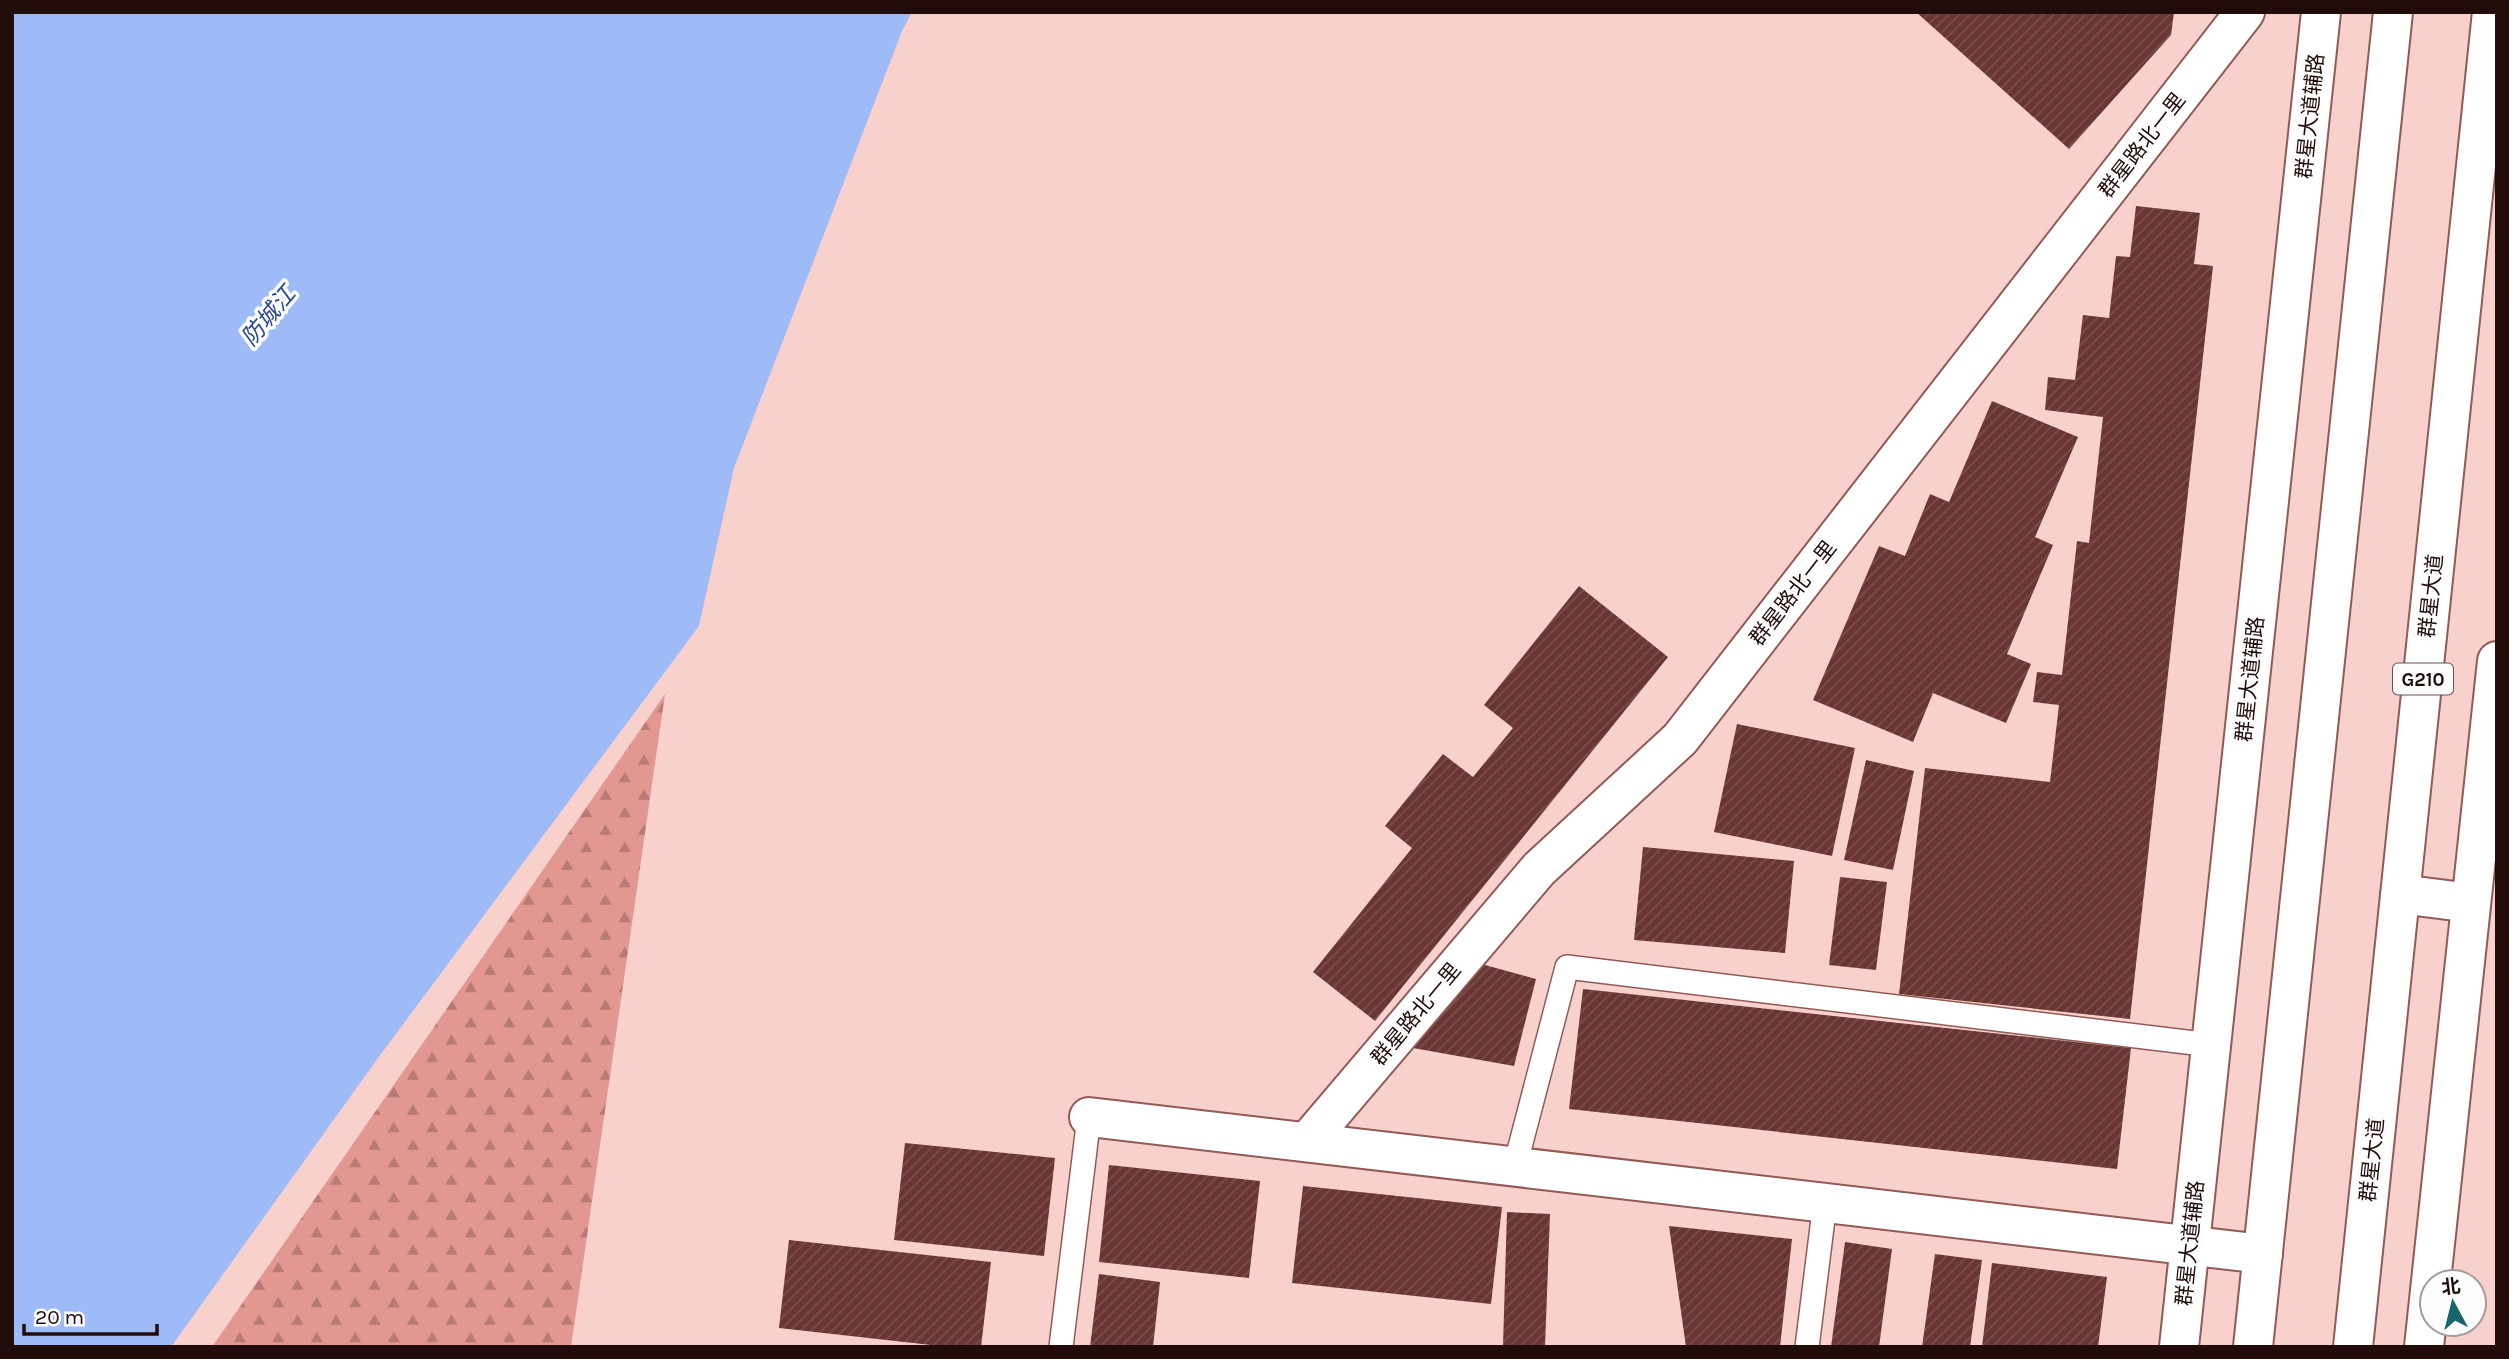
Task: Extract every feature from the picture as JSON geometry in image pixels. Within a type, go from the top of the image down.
[{"type":"main road","name":"群星路北一里","points":[[1307,1142],[1539,869],[1680,739],[2245,12]]},
{"type":"main road","name":"群星大道辅路","points":[[2179,1347],[2321,12]]},
{"type":"main road","points":[[2253,1347],[2393,12]]},
{"type":"main road","name":"群星大道","points":[[2353,1347],[2400,894],[2486,185],[2492,12]]},
{"type":"main road","points":[[2424,1347],[2497,661]]},
{"type":"main road","points":[[2400,894],[2471,903]]},
{"type":"main road","points":[[1089,1117],[2263,1254]]},
{"type":"lane","points":[[1515,1166],[1567,967],[2211,1045]]},
{"type":"lane","points":[[1061,1347],[1089,1117]]},
{"type":"lane","points":[[1807,1347],[1825,1203]]},
{"type":"green space","points":[[665,694],[571,1347],[212,1347]]},
{"type":"water","name":"防城江","points":[[12,12],[912,12],[902,31],[734,468],[699,626],[378,1058],[171,1347],[12,1347]]},
{"type":"building","points":[[1916,12],[2174,12],[2171,35],[2069,149]]},
{"type":"building","points":[[2136,206],[2200,213],[2194,264],[2213,266],[2130,1019],[1899,994],[1925,768],[2050,782],[2059,705],[2033,702],[2037,672],[2062,675],[2077,541],[2089,543],[2103,417],[2045,410],[2048,377],[2075,380],[2083,315],[2109,318],[2116,256],[2130,257]]},
{"type":"building","points":[[1992,401],[2078,437],[2035,537],[2053,545],[2007,654],[2031,664],[2006,723],[1933,693],[1913,742],[1813,700],[1879,546],[1905,556],[1930,494],[1949,502]]},
{"type":"building","points":[[1579,586],[1668,657],[1375,1021],[1313,972],[1412,848],[1385,826],[1443,754],[1473,777],[1513,728],[1484,705]]},
{"type":"building","points":[[1737,724],[1855,748],[1832,856],[1714,832]]},
{"type":"building","points":[[1866,760],[1914,771],[1893,870],[1844,860]]},
{"type":"building","points":[[1643,847],[1794,861],[1785,953],[1634,940]]},
{"type":"building","points":[[1840,877],[1887,882],[1876,970],[1829,965]]},
{"type":"building","points":[[1474,962],[1536,979],[1514,1066],[1413,1048]]},
{"type":"building","points":[[1583,989],[2131,1048],[2117,1169],[1569,1109]]},
{"type":"building","points":[[905,1143],[1055,1158],[1044,1256],[894,1240]]},
{"type":"building","points":[[1109,1165],[1260,1181],[1249,1278],[1099,1262]]},
{"type":"building","points":[[1303,1186],[1502,1207],[1491,1304],[1292,1283]]},
{"type":"building","points":[[1507,1212],[1550,1214],[1545,1347],[1503,1346]]},
{"type":"building","points":[[1669,1226],[1792,1239],[1780,1347],[1686,1347]]},
{"type":"building","points":[[789,1240],[991,1262],[981,1347],[949,1347],[779,1328]]},
{"type":"building","points":[[1845,1242],[1892,1249],[1879,1347],[1831,1347]]},
{"type":"building","points":[[1935,1254],[1982,1260],[1970,1347],[1922,1347]]},
{"type":"building","points":[[1992,1263],[2107,1277],[2098,1347],[1982,1347]]},
{"type":"building","points":[[1099,1274],[1160,1282],[1153,1347],[1090,1347]]}]
